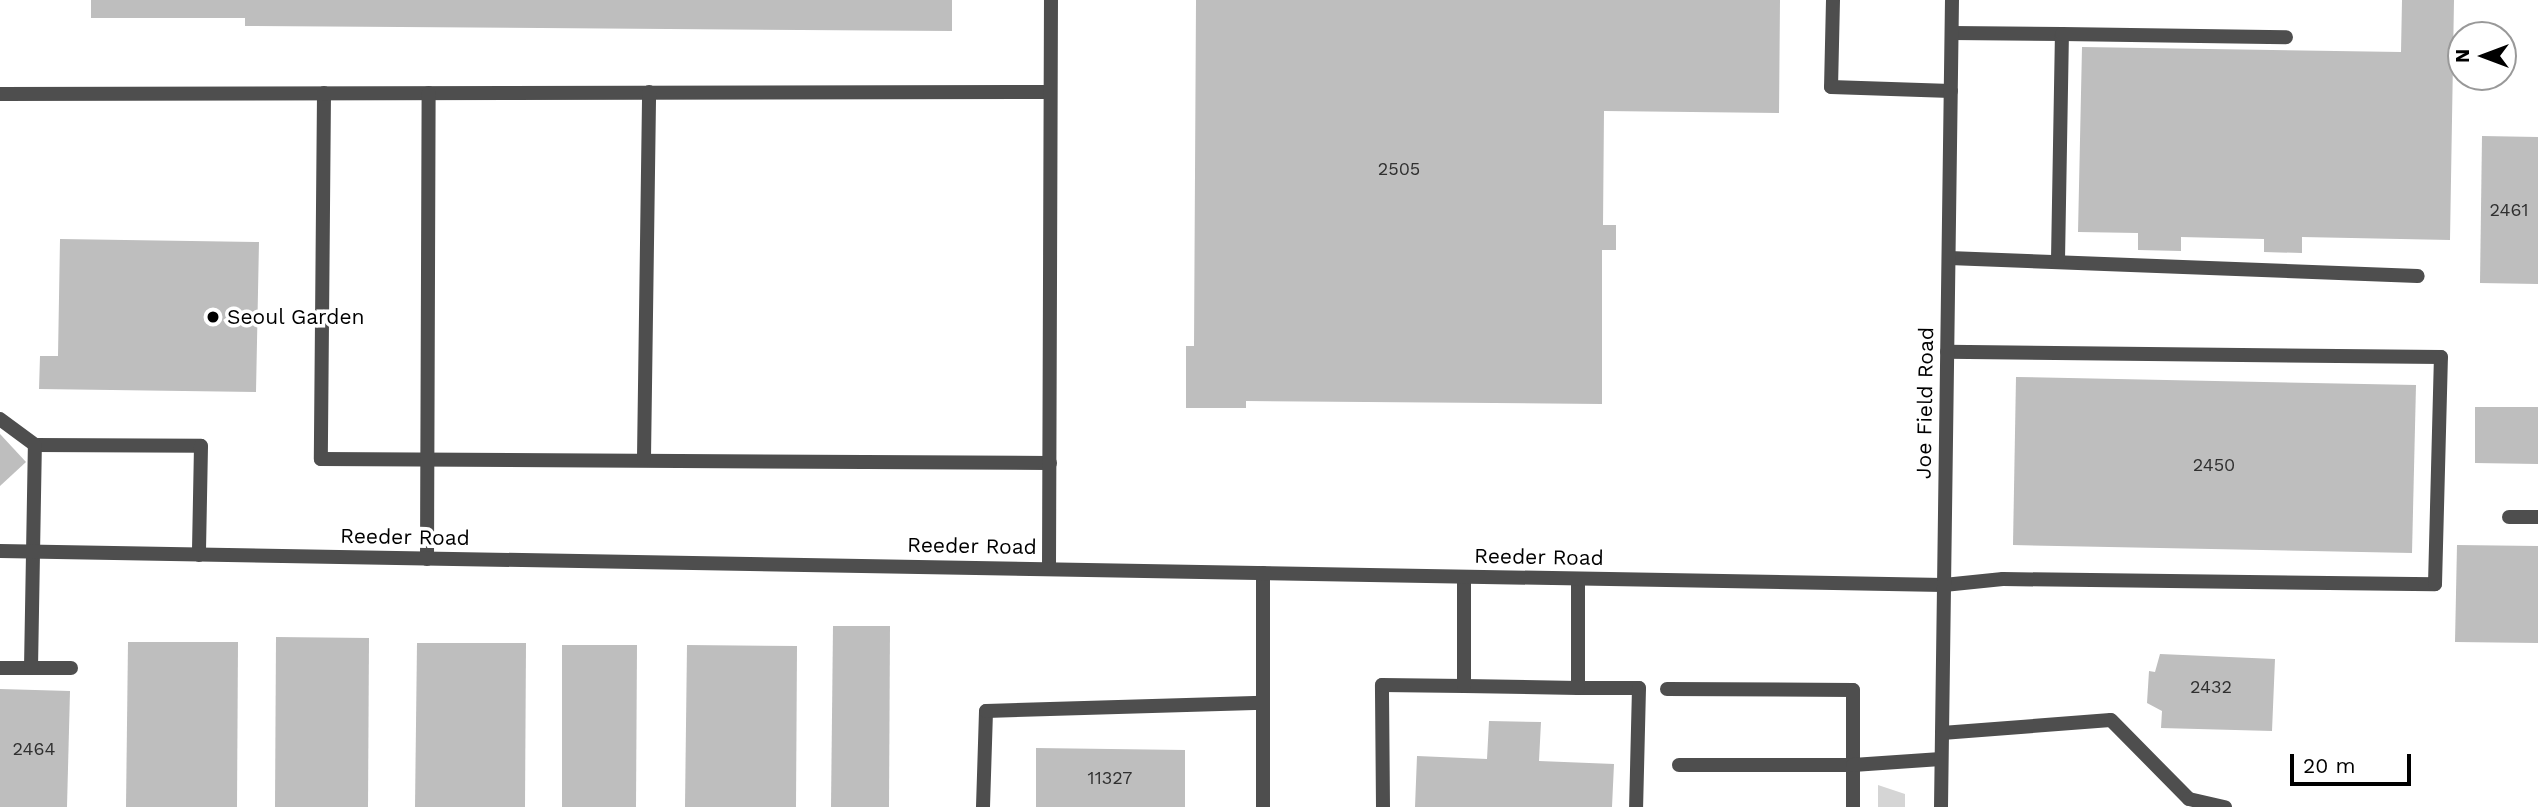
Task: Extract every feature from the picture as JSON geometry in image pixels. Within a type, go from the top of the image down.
[{"type":"street","points":[[1049,568],[1051,0]]},
{"type":"street","points":[[1833,0],[1831,87],[1951,91]]},
{"type":"street","name":"Joe Field Road","points":[[1941,807],[1952,0]]},
{"type":"street","points":[[1952,33],[2286,37]]},
{"type":"street","points":[[2058,260],[2062,34]]},
{"type":"street","points":[[644,458],[649,92]]},
{"type":"street","points":[[0,94],[1049,92]]},
{"type":"street","points":[[324,93],[321,459],[644,458],[1050,464]]},
{"type":"street","points":[[427,559],[429,93]]},
{"type":"street","points":[[1949,258],[2058,260],[2140,270],[2418,276]]},
{"type":"street","name":"Reeder Road","points":[[0,551],[1944,585],[2003,579],[2435,584],[2441,357],[1947,352]]},
{"type":"street","points":[[0,419],[36,445],[201,446],[199,555]]},
{"type":"street","points":[[32,668],[36,445]]},
{"type":"street","points":[[2509,517],[2538,517]]},
{"type":"street","points":[[1263,573],[1263,807]]},
{"type":"street","points":[[1464,577],[1464,686]]},
{"type":"street","points":[[1578,579],[1578,688]]},
{"type":"street","points":[[0,668],[71,668]]},
{"type":"street","points":[[1383,807],[1382,685],[1639,688],[1636,807]]},
{"type":"street","points":[[1667,689],[1853,690],[1853,807]]},
{"type":"street","points":[[983,807],[986,710],[1263,703]]},
{"type":"street","points":[[1942,733],[2111,720],[2189,799],[2225,807]]},
{"type":"street","points":[[1679,765],[1853,765],[1941,759]]},
{"type":"shaded area","points":[[1878,785],[1905,794],[1905,807],[1878,807]]},
{"type":"building","points":[[91,0],[952,0],[952,31],[245,26],[245,18],[91,18]]},
{"type":"building","points":[[1196,0],[1780,0],[1779,113],[1604,111],[1603,225],[1616,225],[1616,250],[1602,250],[1602,404],[1246,401],[1246,408],[1186,408],[1186,346],[1194,346]]},
{"type":"building","points":[[2402,0],[2454,0],[2454,21],[2447,21],[2447,91],[2452,91],[2450,240],[2302,237],[2302,253],[2264,252],[2264,239],[2181,237],[2181,251],[2138,250],[2138,233],[2078,232],[2082,47],[2401,52]]},
{"type":"building","points":[[2482,136],[2538,137],[2538,284],[2480,283]]},
{"type":"building","points":[[60,239],[259,242],[256,392],[39,389],[40,356],[58,356]]},
{"type":"building","points":[[2016,377],[2416,385],[2412,553],[2013,545]]},
{"type":"building","points":[[2475,407],[2538,407],[2538,464],[2475,463]]},
{"type":"building","points":[[0,434],[26,462],[0,486]]},
{"type":"building","points":[[2457,545],[2538,546],[2538,643],[2455,642]]},
{"type":"building","points":[[833,626],[890,626],[889,807],[831,807]]},
{"type":"building","points":[[276,637],[369,638],[368,807],[275,807]]},
{"type":"building","points":[[128,642],[238,642],[237,807],[126,807]]},
{"type":"building","points":[[417,643],[526,643],[525,807],[415,807]]},
{"type":"building","points":[[562,645],[637,645],[636,807],[562,807]]},
{"type":"building","points":[[687,645],[797,646],[796,807],[685,807]]},
{"type":"building","points":[[2160,654],[2275,659],[2272,731],[2161,728],[2162,711],[2147,703],[2149,671],[2155,672]]},
{"type":"building","points":[[0,689],[70,691],[67,807],[0,807]]},
{"type":"building","points":[[1489,721],[1541,722],[1539,761],[1614,764],[1612,807],[1415,807],[1417,756],[1487,759]]},
{"type":"building","points":[[1036,748],[1185,750],[1185,807],[1036,807]]},
{"type":"place","name":"Seoul Garden","points":[[213,317]]}]
